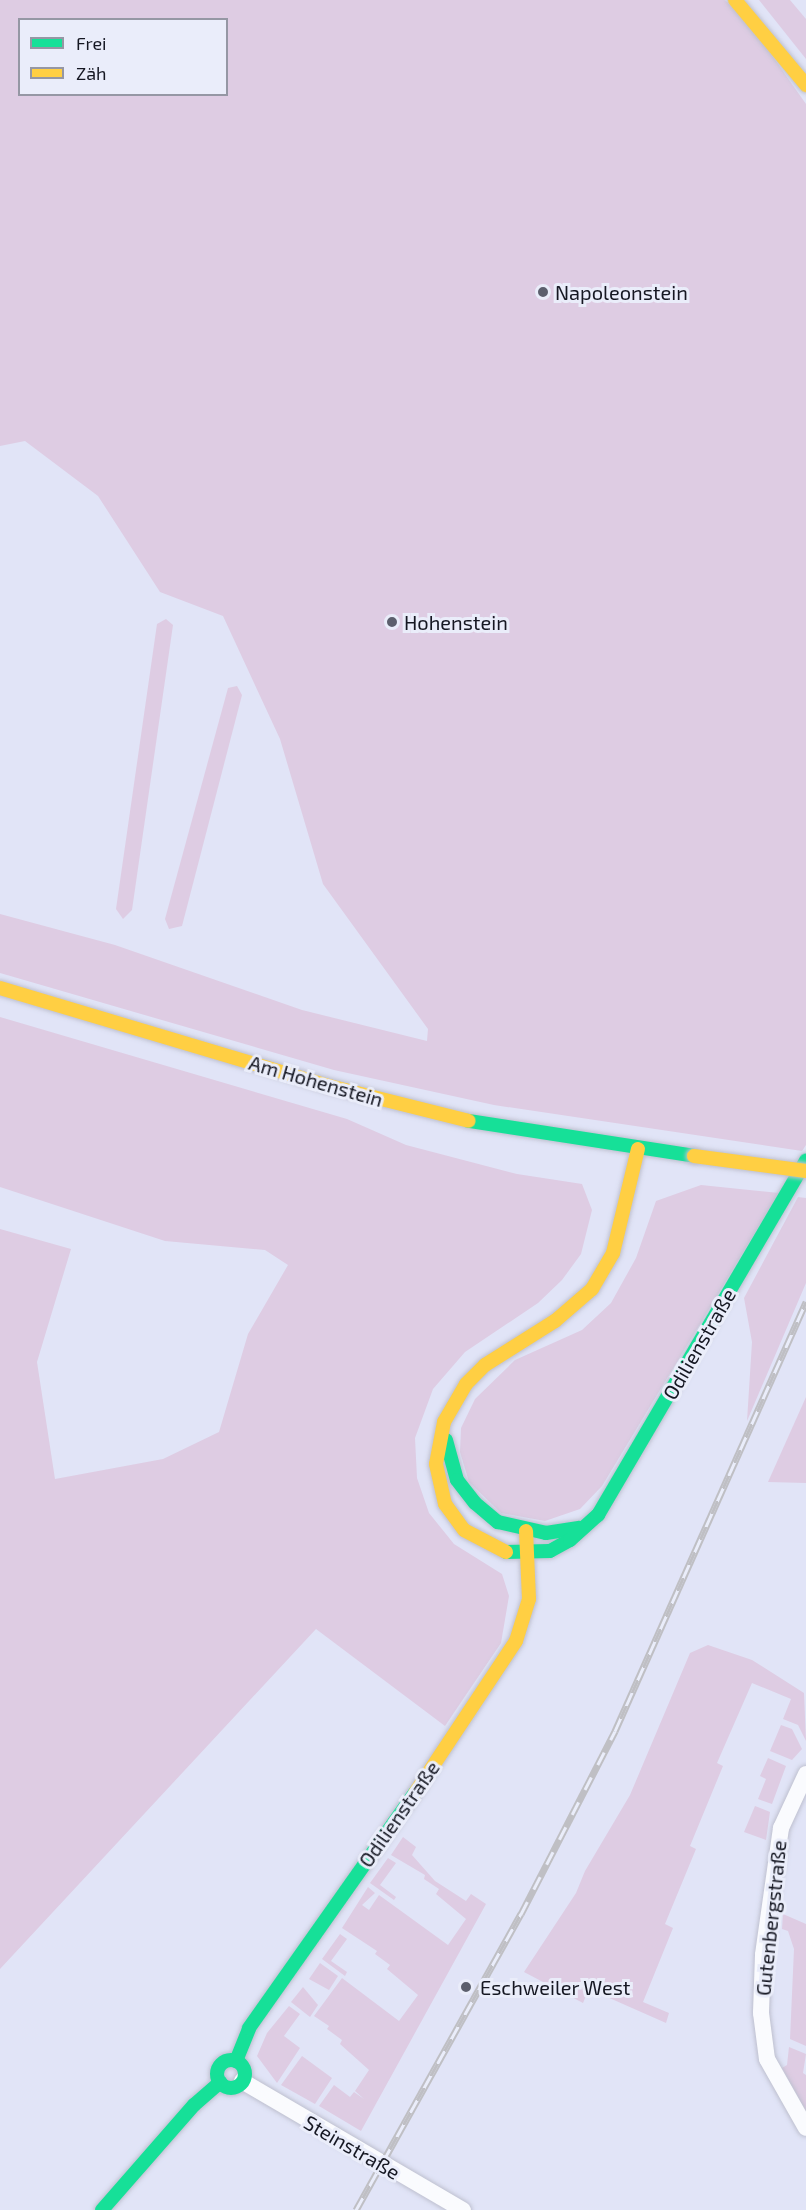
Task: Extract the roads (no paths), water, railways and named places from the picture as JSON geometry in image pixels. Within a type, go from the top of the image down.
[{"type":"main road","points":[[735,0],[806,85]]},
{"type":"main road","name":"Am Hohenstein","points":[[0,988],[337,1088],[495,1127],[806,1171]]},
{"type":"main road","points":[[528,1555],[494,1548],[455,1521],[438,1485],[436,1464],[444,1422],[466,1384],[485,1365],[574,1307],[598,1281],[613,1253],[638,1149]]},
{"type":"main road","name":"Odilienstraße","points":[[528,1555],[550,1551],[589,1525],[612,1493],[806,1160]]},
{"type":"main road","points":[[444,1422],[448,1454],[456,1480],[475,1503],[498,1522],[526,1531],[561,1532],[589,1525]]},
{"type":"main road","name":"Odilienstraße","points":[[236,2061],[249,2028],[462,1725],[516,1641],[529,1599],[526,1531]]},
{"type":"main road","points":[[236,2061],[243,2069],[242,2081],[233,2087],[220,2082],[217,2075],[221,2064],[236,2061]]},
{"type":"main road","points":[[102,2210],[194,2105],[220,2082]]},
{"type":"street","name":"Gutenbergstraße","points":[[806,1774],[781,1828],[763,1955],[761,2013],[767,2059],[806,2128]]},
{"type":"street","name":"Steinstraße","points":[[242,2081],[463,2210]]},
{"type":"railway","points":[[356,2210],[521,1914],[615,1731],[806,1302]]},
{"type":"place","name":"Napoleonstein","points":[[543,292]]},
{"type":"place","name":"Hohenstein","points":[[392,622]]},
{"type":"place","name":"Eschweiler West","points":[[466,1987]]}]
